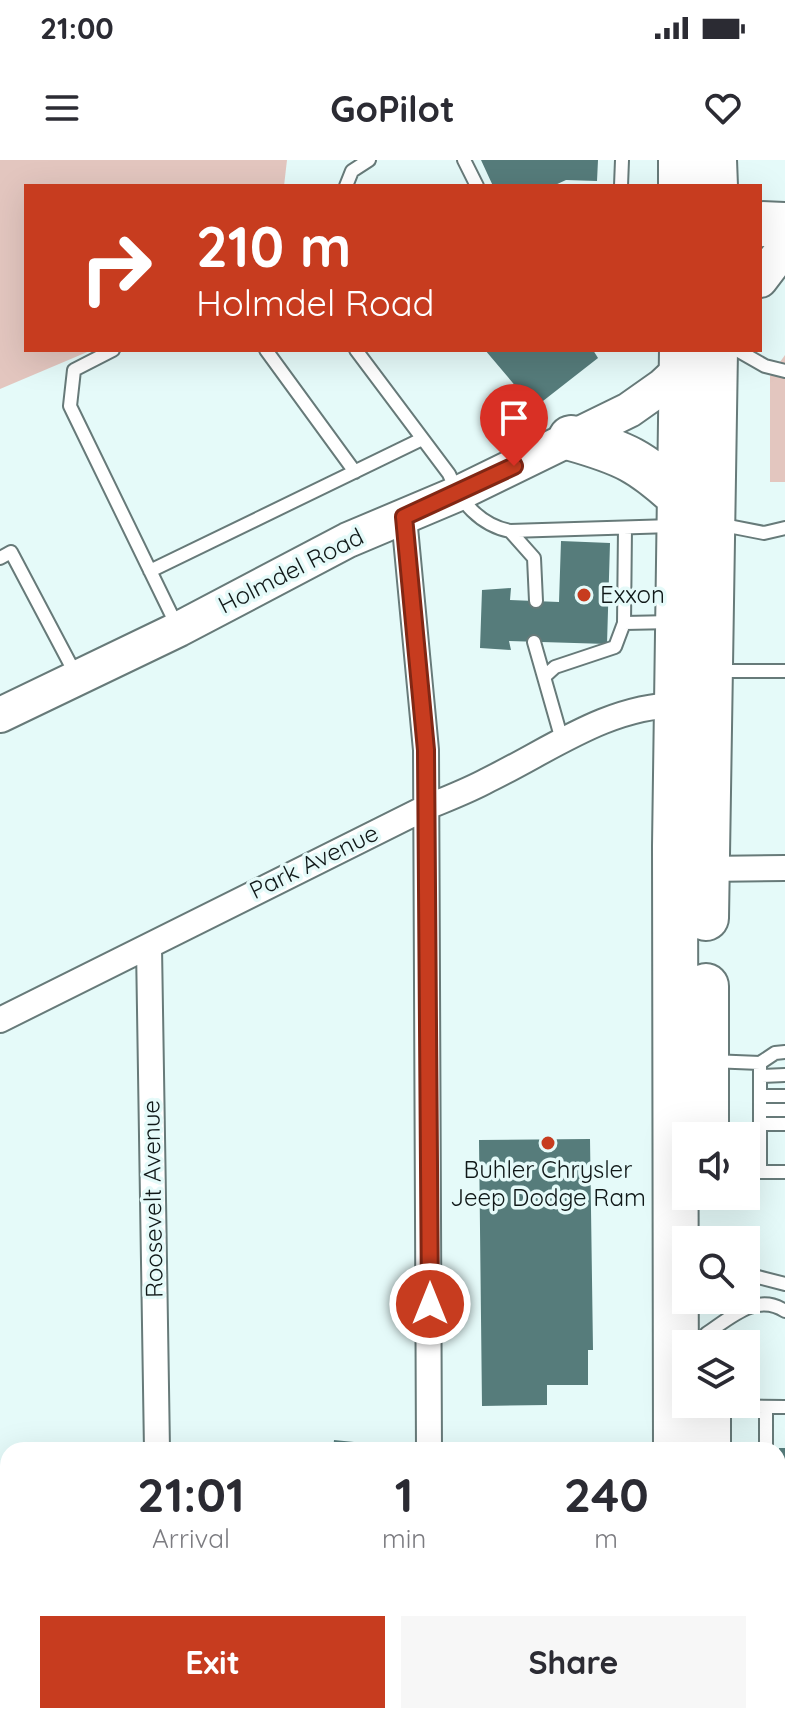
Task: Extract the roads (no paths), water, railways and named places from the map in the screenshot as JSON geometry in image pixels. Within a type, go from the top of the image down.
[{"type":"highway","points":[[681,160],[681,184]]},
{"type":"highway","points":[[714,160],[715,184]]},
{"type":"highway","points":[[762,224],[785,225]]},
{"type":"highway","points":[[676,1442],[675,818],[680,622],[692,516],[695,355]]},
{"type":"highway","points":[[571,438],[621,453],[645,465],[692,516],[710,671],[706,1122]]},
{"type":"highway","points":[[708,1418],[708,1442]]},
{"type":"main road","points":[[762,277],[785,247]]},
{"type":"main road","name":"Holmdel Road","points":[[0,715],[179,629],[348,540],[457,494],[571,438],[646,399],[695,355]]},
{"type":"street","points":[[404,517],[426,750],[429,1442]]},
{"type":"street","name":"Park Avenue","points":[[0,1020],[425,808],[488,781],[562,740],[632,711],[678,705]]},
{"type":"street","points":[[706,869],[785,868]]},
{"type":"street","name":"Roosevelt Avenue","points":[[149,947],[157,1442]]},
{"type":"lane","points":[[347,184],[352,171],[369,160]]},
{"type":"lane","points":[[464,160],[476,184]]},
{"type":"lane","points":[[621,184],[622,160]]},
{"type":"lane","points":[[109,352],[74,370],[70,406],[179,629]]},
{"type":"lane","points":[[267,352],[355,472]]},
{"type":"lane","points":[[357,352],[449,474],[457,494],[493,528],[510,531],[625,528],[692,516],[764,533],[785,528]]},
{"type":"lane","points":[[740,352],[765,366],[785,371]]},
{"type":"lane","points":[[150,571],[422,439]]},
{"type":"lane","points":[[544,677],[555,667],[615,647],[624,623],[625,528]]},
{"type":"lane","points":[[510,531],[534,558],[536,601]]},
{"type":"lane","points":[[0,558],[11,552],[77,678]]},
{"type":"lane","points":[[624,623],[680,622]]},
{"type":"lane","points":[[534,642],[562,740]]},
{"type":"lane","points":[[710,671],[785,671]]},
{"type":"lane","points":[[760,1122],[760,1070],[775,1053],[785,1052]]},
{"type":"lane","points":[[706,1061],[785,1075]]},
{"type":"lane","points":[[760,1096],[785,1096]]},
{"type":"lane","points":[[760,1110],[785,1110]]},
{"type":"lane","points":[[760,1124],[785,1124]]},
{"type":"lane","points":[[760,1172],[785,1172]]},
{"type":"lane","points":[[760,1278],[785,1284]]},
{"type":"lane","points":[[706,1326],[753,1306],[772,1304],[785,1311]]},
{"type":"lane","points":[[760,1407],[785,1407]]},
{"type":"lane","points":[[766,1407],[766,1442]]},
{"type":"place","name":"Exxon","points":[[584,595]]},
{"type":"place","name":"Buhler Chrysler Jeep Dodge Ram","points":[[548,1143]]}]
